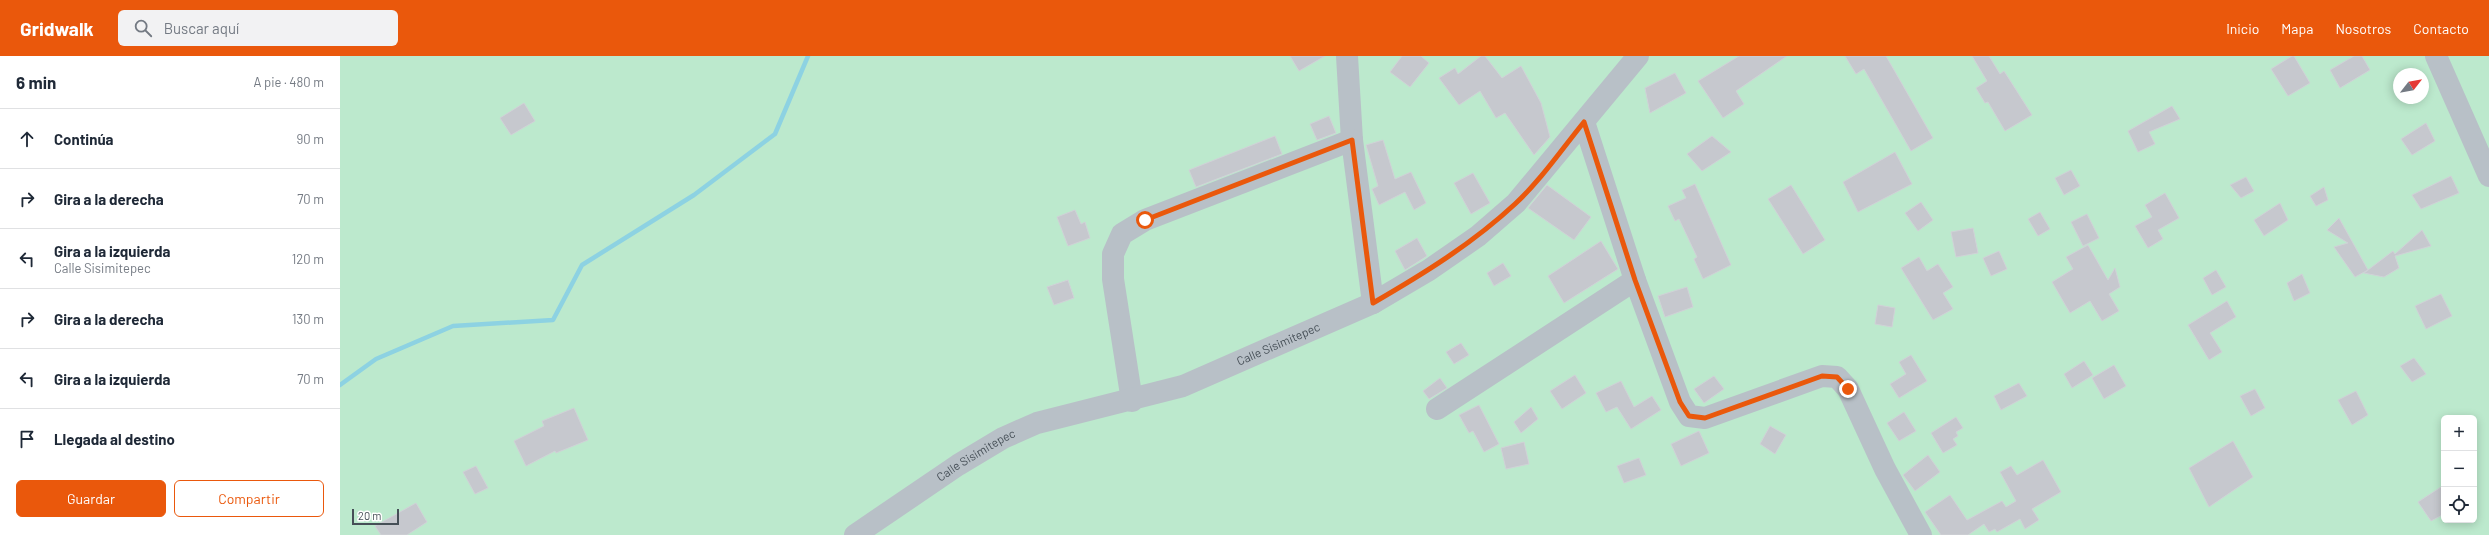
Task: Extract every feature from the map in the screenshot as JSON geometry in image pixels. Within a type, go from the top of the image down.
[{"type":"street","points":[[1347,56],[1352,140],[1373,303]]},
{"type":"street","name":"Calle Sisimitepec","points":[[855,535],[958,465],[1003,438],[1037,423],[1132,401],[1183,386],[1232,367],[1373,303],[1428,270],[1484,231],[1516,203],[1638,56]]},
{"type":"street","points":[[2436,56],[2489,176]]},
{"type":"street","points":[[1584,122],[1635,280],[1680,402],[1689,416],[1705,418],[1822,376],[1837,377],[1848,389],[1885,469],[1921,535]]},
{"type":"street","points":[[1132,401],[1113,279],[1113,254],[1122,234],[1145,220],[1352,140]]},
{"type":"street","points":[[1437,409],[1635,280]]},
{"type":"green space","points":[[340,56],[2489,56],[2489,535],[340,535]]},
{"type":"building","points":[[1290,56],[1325,56],[1299,71]]},
{"type":"building","points":[[1402,56],[1421,56],[1429,63],[1410,87],[1390,72]]},
{"type":"building","points":[[1481,56],[1485,56],[1502,78],[1521,66],[1541,103],[1550,137],[1534,155],[1505,113],[1496,118],[1480,91],[1459,105],[1439,78],[1455,68],[1458,74]]},
{"type":"building","points":[[1739,56],[1787,56],[1736,91],[1744,104],[1723,118],[1698,81]]},
{"type":"building","points":[[1845,56],[1886,56],[1933,138],[1911,151],[1864,69],[1856,74]]},
{"type":"building","points":[[1972,56],[1989,56],[2000,74],[2004,71],[2032,115],[2005,131],[1988,102],[1985,103],[1976,88],[1987,81]]},
{"type":"building","points":[[2294,56],[2310,83],[2288,96],[2271,69]]},
{"type":"building","points":[[2354,56],[2362,56],[2370,70],[2340,88],[2330,70]]},
{"type":"building","points":[[1675,73],[1686,93],[1650,113],[1645,88]]},
{"type":"building","points":[[524,103],[535,121],[511,135],[500,118]]},
{"type":"building","points":[[2172,106],[2180,119],[2149,132],[2155,144],[2138,152],[2128,131]]},
{"type":"building","points":[[1329,116],[1336,133],[1317,140],[1310,124]]},
{"type":"building","points":[[2426,123],[2435,141],[2412,155],[2401,139]]},
{"type":"building","points":[[1275,136],[1282,154],[1196,187],[1189,170]]},
{"type":"building","points":[[1712,136],[1731,152],[1702,171],[1687,154]]},
{"type":"building","points":[[1383,140],[1395,179],[1411,172],[1426,203],[1414,210],[1405,192],[1379,205],[1372,189],[1378,186],[1366,145]]},
{"type":"building","points":[[1895,152],[1912,184],[1858,212],[1843,182]]},
{"type":"building","points":[[2071,170],[2080,186],[2064,195],[2055,178]]},
{"type":"building","points":[[1473,173],[1490,203],[1471,214],[1454,183]]},
{"type":"building","points":[[2451,176],[2459,193],[2421,209],[2412,195]]},
{"type":"building","points":[[2246,177],[2254,191],[2241,198],[2230,185]]},
{"type":"building","points":[[1695,184],[1731,265],[1703,279],[1694,259],[1697,257],[1679,219],[1675,221],[1668,206],[1686,198],[1682,190]]},
{"type":"building","points":[[1547,185],[1591,217],[1574,240],[1528,208]]},
{"type":"building","points":[[1791,185],[1825,240],[1803,254],[1768,199]]},
{"type":"building","points":[[2324,187],[2328,200],[2316,206],[2310,196]]},
{"type":"building","points":[[2165,193],[2179,218],[2158,230],[2163,239],[2148,248],[2135,226],[2152,217],[2145,205]]},
{"type":"building","points":[[1921,202],[1933,220],[1918,231],[1905,213]]},
{"type":"building","points":[[2280,203],[2288,220],[2264,236],[2254,220]]},
{"type":"building","points":[[1075,210],[1081,224],[1085,222],[1090,238],[1068,246],[1057,217]]},
{"type":"building","points":[[2040,212],[2050,229],[2038,236],[2028,219]]},
{"type":"building","points":[[2087,214],[2099,238],[2083,246],[2071,222]]},
{"type":"building","points":[[2339,218],[2368,270],[2355,277],[2334,247],[2348,243],[2327,230]]},
{"type":"building","points":[[1973,228],[1978,253],[1956,257],[1951,232]]},
{"type":"building","points":[[2422,230],[2431,246],[2395,256],[2399,268],[2384,277],[2364,273],[2393,251],[2395,254]]},
{"type":"building","points":[[1417,238],[1427,256],[1405,270],[1395,251]]},
{"type":"building","points":[[1601,241],[1618,269],[1564,303],[1548,276]]},
{"type":"building","points":[[2088,245],[2108,280],[2115,268],[2120,287],[2109,294],[2119,311],[2102,321],[2090,301],[2070,313],[2052,282],[2073,269],[2066,257]]},
{"type":"building","points":[[1999,251],[2007,269],[1991,276],[1983,258]]},
{"type":"building","points":[[1919,257],[1927,271],[1938,264],[1953,287],[1943,293],[1953,309],[1933,320],[1901,268]]},
{"type":"building","points":[[1503,263],[1511,276],[1494,286],[1487,273]]},
{"type":"building","points":[[2216,270],[2226,287],[2212,295],[2203,278]]},
{"type":"building","points":[[2302,274],[2310,293],[2294,301],[2287,283]]},
{"type":"building","points":[[1068,280],[1074,298],[1054,305],[1047,287]]},
{"type":"building","points":[[1687,287],[1693,307],[1665,317],[1658,296]]},
{"type":"building","points":[[2441,294],[2452,316],[2426,329],[2415,306]]},
{"type":"building","points":[[2227,301],[2236,317],[2210,333],[2222,352],[2209,360],[2188,325]]},
{"type":"building","points":[[1878,305],[1895,308],[1892,327],[1875,324]]},
{"type":"building","points":[[1461,343],[1469,355],[1454,364],[1446,352]]},
{"type":"building","points":[[1911,355],[1927,381],[1899,398],[1890,384],[1906,374],[1899,362]]},
{"type":"building","points":[[2414,358],[2426,374],[2412,382],[2400,366]]},
{"type":"building","points":[[2084,361],[2093,375],[2072,388],[2064,374]]},
{"type":"building","points":[[2114,365],[2126,386],[2104,399],[2092,378]]},
{"type":"building","points":[[1575,375],[1586,393],[1562,409],[1550,391]]},
{"type":"building","points":[[1714,376],[1724,389],[1704,403],[1694,389]]},
{"type":"building","points":[[1440,378],[1447,388],[1429,399],[1423,391]]},
{"type":"building","points":[[1621,381],[1634,407],[1652,396],[1661,410],[1631,429],[1617,407],[1606,412],[1596,393]]},
{"type":"building","points":[[2019,383],[2027,396],[2001,410],[1994,396]]},
{"type":"building","points":[[2255,389],[2265,408],[2251,416],[2240,396]]},
{"type":"building","points":[[2356,391],[2368,415],[2352,425],[2338,400]]},
{"type":"building","points":[[1479,405],[1499,444],[1484,452],[1473,431],[1469,433],[1459,415]]},
{"type":"building","points":[[1531,407],[1538,419],[1521,433],[1514,422]]},
{"type":"building","points":[[574,408],[588,440],[556,453],[555,451],[526,466],[514,441],[544,426],[542,421]]},
{"type":"building","points":[[1904,412],[1916,431],[1899,441],[1887,423]]},
{"type":"building","points":[[1956,417],[1963,428],[1956,432],[1958,436],[1953,439],[1957,445],[1943,453],[1931,433]]},
{"type":"building","points":[[1770,426],[1786,435],[1775,454],[1760,444]]},
{"type":"building","points":[[1699,431],[1709,453],[1681,466],[1671,444]]},
{"type":"building","points":[[2233,441],[2253,477],[2209,507],[2189,468]]},
{"type":"building","points":[[1524,442],[1529,464],[1506,469],[1501,448]]},
{"type":"building","points":[[1928,455],[1940,472],[1915,491],[1903,475]]},
{"type":"building","points":[[1639,458],[1646,475],[1624,483],[1617,466]]},
{"type":"building","points":[[2043,460],[2061,492],[2032,509],[2039,520],[2025,529],[2020,519],[1997,532],[1995,529],[1989,532],[1984,524],[1968,535],[1941,535],[1925,512],[1950,495],[1967,520],[2002,501],[2006,507],[2016,501],[2000,472],[2011,466],[2017,475]]},
{"type":"building","points":[[476,466],[488,488],[475,494],[463,472]]},
{"type":"building","points":[[2441,487],[2441,516],[2431,521],[2418,502]]},
{"type":"building","points":[[416,503],[427,522],[407,535],[381,535],[375,526]]},
{"type":"waterway","points":[[340,385],[376,359],[453,326],[553,320],[582,265],[694,195],[775,134],[808,56]]},
{"type":"route","points":[[1145,220],[1352,140],[1373,303],[1428,270],[1478,236],[1516,203],[1584,122],[1635,280],[1680,402],[1689,416],[1705,418],[1822,376],[1837,377],[1848,389]]}]
